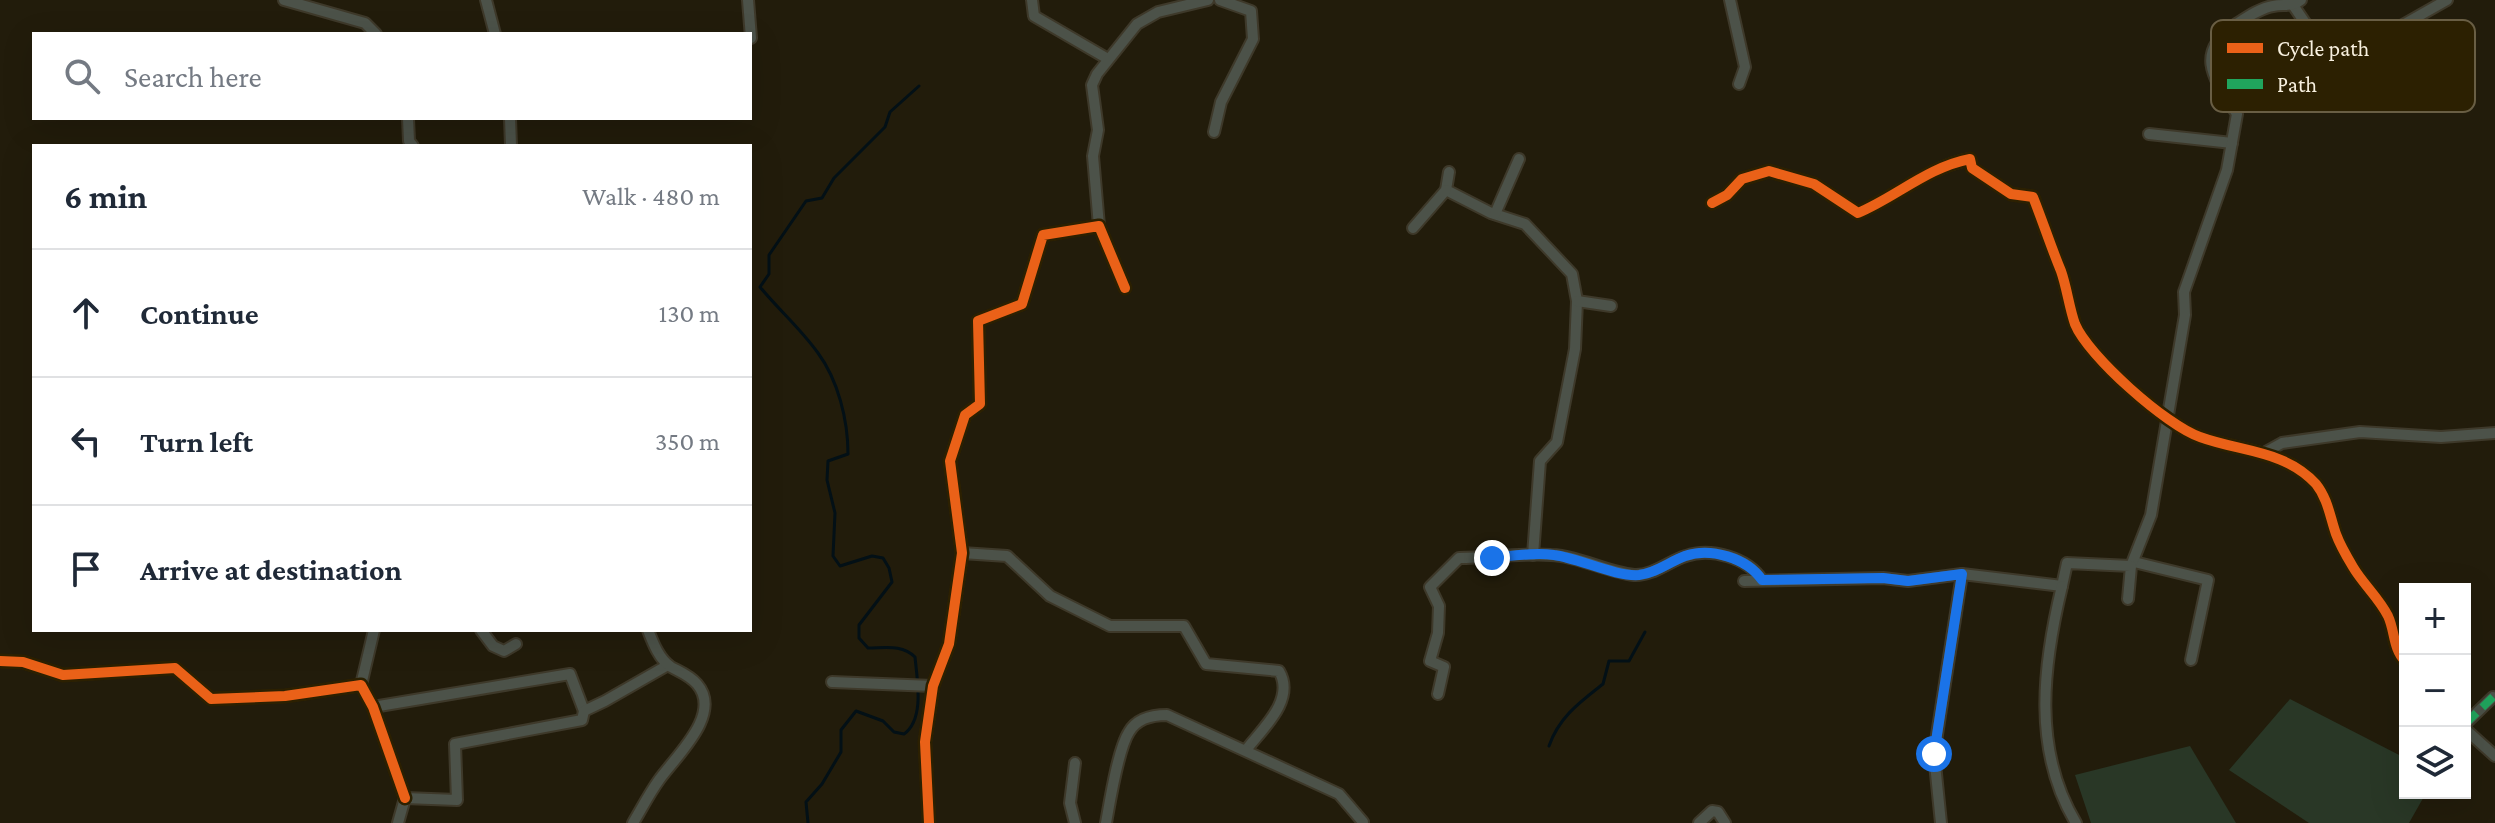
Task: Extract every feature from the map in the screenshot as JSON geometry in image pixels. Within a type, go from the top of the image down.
[{"type":"street","points":[[284,0],[365,23],[374,32]]},
{"type":"street","points":[[486,0],[494,32]]},
{"type":"street","points":[[748,0],[751,32]]},
{"type":"street","points":[[1032,0],[1034,16],[1108,59]]},
{"type":"street","points":[[1125,288],[1099,226],[1093,156],[1098,130],[1092,85],[1108,59],[1137,24],[1158,12],[1208,0]]},
{"type":"street","points":[[1214,132],[1221,102],[1253,39],[1251,11],[1220,0]]},
{"type":"street","points":[[1730,0],[1745,67],[1739,84]]},
{"type":"street","points":[[2412,20],[2447,0]]},
{"type":"street","points":[[2242,20],[2272,6],[2297,2],[2307,20]]},
{"type":"street","points":[[2128,599],[2132,564],[2151,515],[2185,315],[2184,292],[2227,170],[2236,112]]},
{"type":"street","points":[[408,120],[411,144]]},
{"type":"street","points":[[510,120],[511,144]]},
{"type":"street","points":[[2149,134],[2232,143]]},
{"type":"street","points":[[1495,214],[1519,159]]},
{"type":"street","points":[[1712,203],[1727,195],[1742,179],[1769,171],[1814,184],[1858,213],[1884,202],[1948,163],[1970,159],[1972,168],[2011,194],[2033,197],[2060,270],[2076,326],[2101,361],[2168,418],[2197,437],[2286,460],[2314,482],[2325,496],[2338,538],[2354,569],[2389,618],[2399,655]]},
{"type":"street","points":[[1413,228],[1446,190],[1449,172]]},
{"type":"street","points":[[1446,190],[1495,214],[1525,224],[1572,274],[1577,301],[1575,349],[1557,442],[1540,461],[1533,555]]},
{"type":"street","points":[[929,823],[925,742],[928,685],[949,644],[962,553],[950,461],[965,415],[980,404],[978,321],[1022,304],[1043,235],[1099,226]]},
{"type":"street","points":[[1577,301],[1611,306]]},
{"type":"street","points":[[2264,453],[2282,443],[2360,432],[2441,437],[2495,433]]},
{"type":"street","points":[[962,553],[1007,556],[1050,596],[1110,626],[1184,626],[1206,664],[1279,671],[1282,677],[1281,704],[1246,750]]},
{"type":"street","points":[[1438,694],[1444,667],[1430,661],[1438,633],[1439,606],[1430,587],[1459,558],[1553,554],[1637,575],[1687,555],[1712,554],[1731,558],[1754,569],[1762,580]]},
{"type":"street","points":[[2076,823],[2054,776],[2045,726],[2048,656],[2067,563],[2132,564],[2208,580],[2191,660]]},
{"type":"street","points":[[1744,581],[1883,578],[1908,581],[1962,574],[2062,586]]},
{"type":"street","points":[[1941,823],[1934,754],[1962,574]]},
{"type":"street","points":[[374,632],[361,685],[373,707],[405,798],[398,823]]},
{"type":"street","points":[[482,632],[493,646],[504,651],[516,644]]},
{"type":"street","points":[[633,823],[653,789],[697,730],[705,707],[705,695],[697,684],[687,674],[668,665],[649,632]]},
{"type":"street","points":[[0,661],[23,662],[63,675],[175,668],[211,699],[285,696],[361,685]]},
{"type":"street","points":[[584,711],[668,665]]},
{"type":"street","points":[[373,707],[570,674],[584,711],[582,720],[455,744],[457,800],[405,798]]},
{"type":"street","points":[[832,682],[928,685]]},
{"type":"street","points":[[2471,720],[2493,697]]},
{"type":"street","points":[[1106,823],[1129,732],[1141,720],[1154,715],[1167,715],[1339,794],[1363,822]]},
{"type":"street","points":[[2466,727],[2495,756]]},
{"type":"street","points":[[1075,763],[1070,803],[1075,823]]},
{"type":"street","points":[[1699,823],[1712,811],[1718,812],[1725,823]]},
{"type":"green space","points":[[2290,699],[2399,755],[2399,799],[2423,799],[2409,823],[2309,823],[2229,770]]},
{"type":"green space","points":[[2190,746],[2236,823],[2091,823],[2075,775]]},
{"type":"waterway","points":[[808,823],[806,802],[822,784],[841,752],[841,730],[856,711],[883,721],[894,732],[904,734],[915,719],[917,676],[915,657],[910,653],[893,648],[868,648],[859,638],[859,625],[892,582],[889,568],[883,558],[872,556],[840,566],[833,556],[835,513],[827,480],[828,461],[848,454],[840,401],[831,375],[818,353],[760,287],[769,274],[769,255],[806,201],[822,198],[834,178],[885,127],[890,112],[919,86]]},
{"type":"waterway","points":[[1549,746],[1564,718],[1603,684],[1609,661],[1629,661],[1645,632]]},
{"type":"marked path","points":[[2471,718],[2493,697]]},
{"type":"cycle path","points":[[1712,203],[1727,195],[1742,179],[1769,171],[1814,184],[1858,213],[1926,175],[1970,159],[1972,168],[2011,194],[2033,197],[2061,271],[2075,324],[2095,354],[2149,405],[2186,430],[2215,442],[2262,453],[2291,464],[2316,484],[2342,547],[2388,616],[2401,655]]},
{"type":"cycle path","points":[[929,823],[925,742],[933,686],[949,644],[962,553],[950,461],[965,415],[980,404],[978,321],[1022,304],[1043,235],[1099,226],[1125,288]]},
{"type":"cycle path","points":[[0,661],[23,662],[63,675],[175,668],[211,699],[285,696],[361,685],[373,707],[405,798]]},
{"type":"route","points":[[1492,558],[1553,554],[1637,575],[1687,555],[1712,554],[1731,558],[1754,569],[1762,580],[1883,578],[1908,581],[1962,574],[1934,754]]}]
